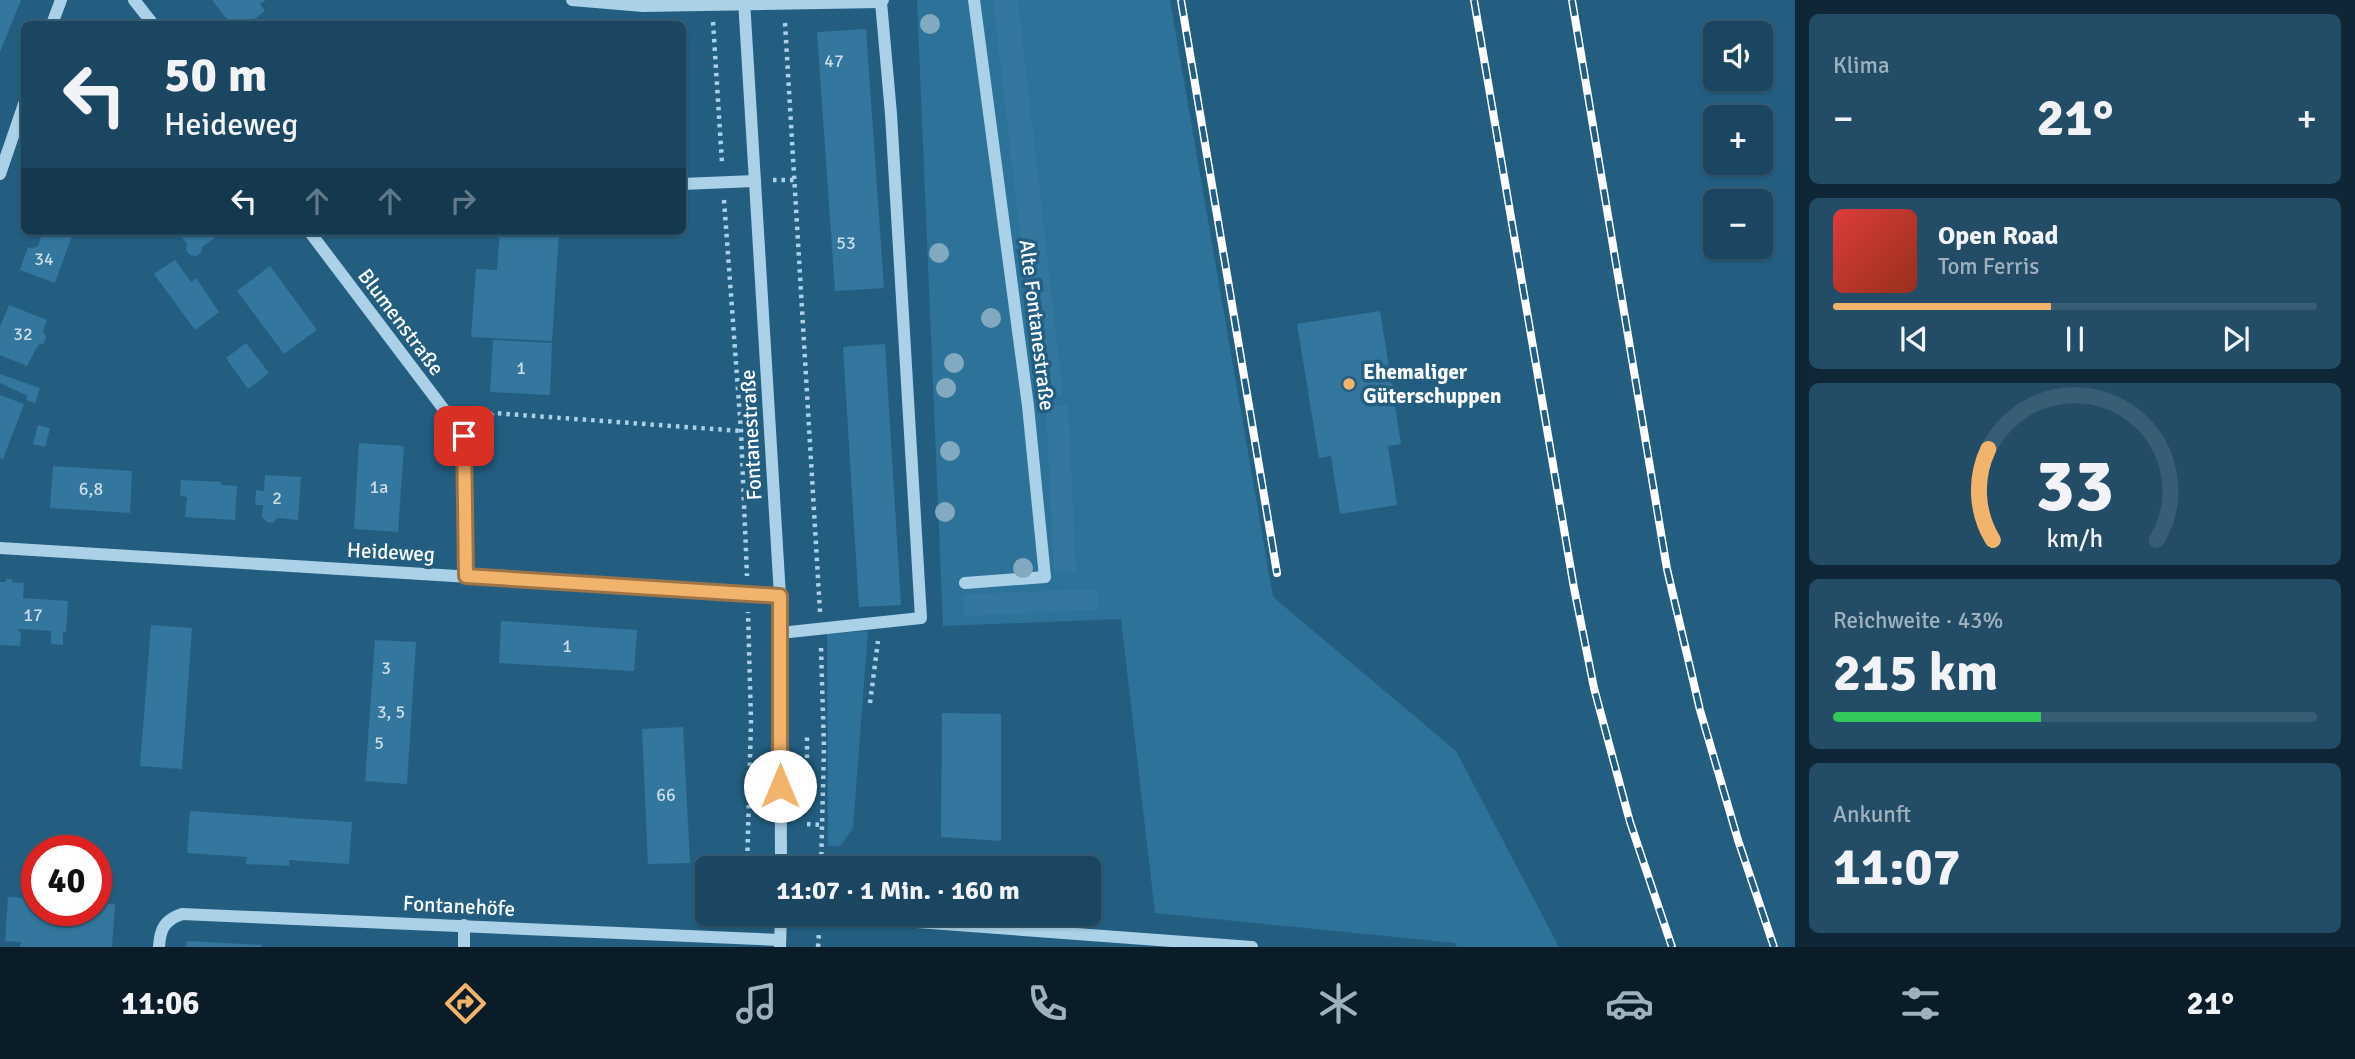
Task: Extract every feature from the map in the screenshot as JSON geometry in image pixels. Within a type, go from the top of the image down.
[{"type":"street","points":[[53,21],[61,0]]},
{"type":"street","points":[[134,0],[151,21]]},
{"type":"street","points":[[572,0],[643,6],[882,1],[921,618],[780,632]]},
{"type":"street","name":"Alte Fontanestraße","points":[[965,583],[1045,577],[1028,406],[974,0]]},
{"type":"street","name":"Fontanestraße","points":[[744,2],[780,596],[780,856]]},
{"type":"street","points":[[0,174],[21,113]]},
{"type":"street","points":[[686,184],[755,181]]},
{"type":"street","name":"Blumenstraße","points":[[312,235],[464,436]]},
{"type":"street","points":[[464,436],[466,576]]},
{"type":"street","name":"Heideweg","points":[[0,548],[780,596]]},
{"type":"street","name":"Fontanehöfe","points":[[159,947],[163,925],[167,919],[182,914],[464,925],[780,944]]},
{"type":"street","points":[[464,925],[464,947]]},
{"type":"street","points":[[780,944],[781,926]]},
{"type":"street","points":[[969,926],[1252,947]]},
{"type":"path","points":[[784,2],[821,629],[824,747],[822,856]]},
{"type":"path","points":[[712,5],[741,431],[751,722],[747,856]]},
{"type":"path","points":[[464,436],[493,413],[741,431]]},
{"type":"path","points":[[870,703],[880,623]]},
{"type":"path","points":[[749,642],[761,641]]},
{"type":"path","points":[[807,736],[807,758]]},
{"type":"path","points":[[807,824],[822,825]]},
{"type":"shaded area","points":[[917,0],[1170,0],[1273,597],[1456,751],[1559,947],[1457,947],[1455,943],[1155,913],[1121,619],[943,626]]},
{"type":"shaded area","points":[[868,631],[853,828],[840,846],[828,846],[827,634]]},
{"type":"building","points":[[0,0],[21,0],[0,52]]},
{"type":"building","points":[[212,0],[266,0],[260,4],[265,11],[251,21],[229,21]]},
{"type":"building","points":[[993,0],[1018,0],[1063,395],[1039,397]]},
{"type":"building","points":[[866,29],[884,288],[835,291],[817,32]]},
{"type":"building","points":[[42,235],[72,236],[55,283],[20,270],[28,247],[38,246]]},
{"type":"building","points":[[180,235],[218,235],[202,247],[201,253],[196,256],[190,255],[186,250],[187,244]]},
{"type":"building","points":[[500,235],[559,235],[552,341],[471,337],[476,269],[497,270]]},
{"type":"building","points":[[175,260],[191,282],[196,278],[219,312],[195,330],[154,274]]},
{"type":"building","points":[[270,266],[317,330],[284,354],[237,291]]},
{"type":"building","points":[[9,305],[47,320],[43,331],[46,337],[44,343],[38,345],[27,366],[0,355],[0,327]]},
{"type":"building","name":"Ehemaliger Güterschuppen","points":[[1380,311],[1401,444],[1388,446],[1397,505],[1340,514],[1331,456],[1319,458],[1297,324]]},
{"type":"building","points":[[493,340],[552,343],[550,395],[490,392]]},
{"type":"building","points":[[246,343],[269,373],[248,389],[226,358]]},
{"type":"building","points":[[885,344],[901,605],[859,607],[843,347]]},
{"type":"building","points":[[0,374],[40,388],[35,403],[26,400],[28,396],[0,383]]},
{"type":"building","points":[[0,395],[24,404],[3,459],[0,458]]},
{"type":"building","points":[[1068,405],[1076,572],[1054,573],[1046,406]]},
{"type":"building","points":[[38,425],[50,428],[45,447],[33,444]]},
{"type":"building","points":[[359,443],[404,446],[398,532],[354,529]]},
{"type":"building","points":[[53,466],[132,471],[130,513],[50,508]]},
{"type":"building","points":[[265,475],[301,477],[298,520],[278,518],[272,523],[262,517],[263,505],[255,505],[256,490],[264,491]]},
{"type":"building","points":[[181,480],[221,482],[221,485],[237,486],[235,520],[185,517],[187,497],[180,496]]},
{"type":"building","points":[[6,579],[24,583],[23,598],[68,601],[63,645],[51,644],[51,631],[19,629],[20,646],[0,645],[0,582],[6,582]]},
{"type":"building","points":[[1098,589],[1099,610],[964,616],[963,594]]},
{"type":"building","points":[[501,621],[637,630],[634,671],[499,663]]},
{"type":"building","points":[[151,625],[192,628],[182,769],[140,766]]},
{"type":"building","points":[[375,640],[416,642],[407,784],[365,781]]},
{"type":"building","points":[[942,713],[1001,714],[1001,841],[941,837]]},
{"type":"building","points":[[683,727],[690,863],[648,864],[642,729]]},
{"type":"building","points":[[190,811],[352,822],[349,864],[289,860],[289,866],[246,864],[247,857],[187,853]]},
{"type":"building","points":[[8,897],[21,898],[21,926],[112,926],[112,904],[115,904],[112,947],[20,947],[21,942],[5,941]]},
{"type":"building","points":[[187,941],[262,945],[262,947],[186,947]]},
{"type":"railway","points":[[1181,0],[1277,573]]},
{"type":"railway","points":[[1474,0],[1574,588],[1594,688],[1630,822],[1672,947]]},
{"type":"railway","points":[[1572,0],[1667,569],[1700,710],[1738,840],[1774,947]]},
{"type":"place","name":"Ehemaliger Güterschuppen","points":[[1349,384]]},
{"type":"route","points":[[464,436],[466,576],[780,596],[780,786]]}]
